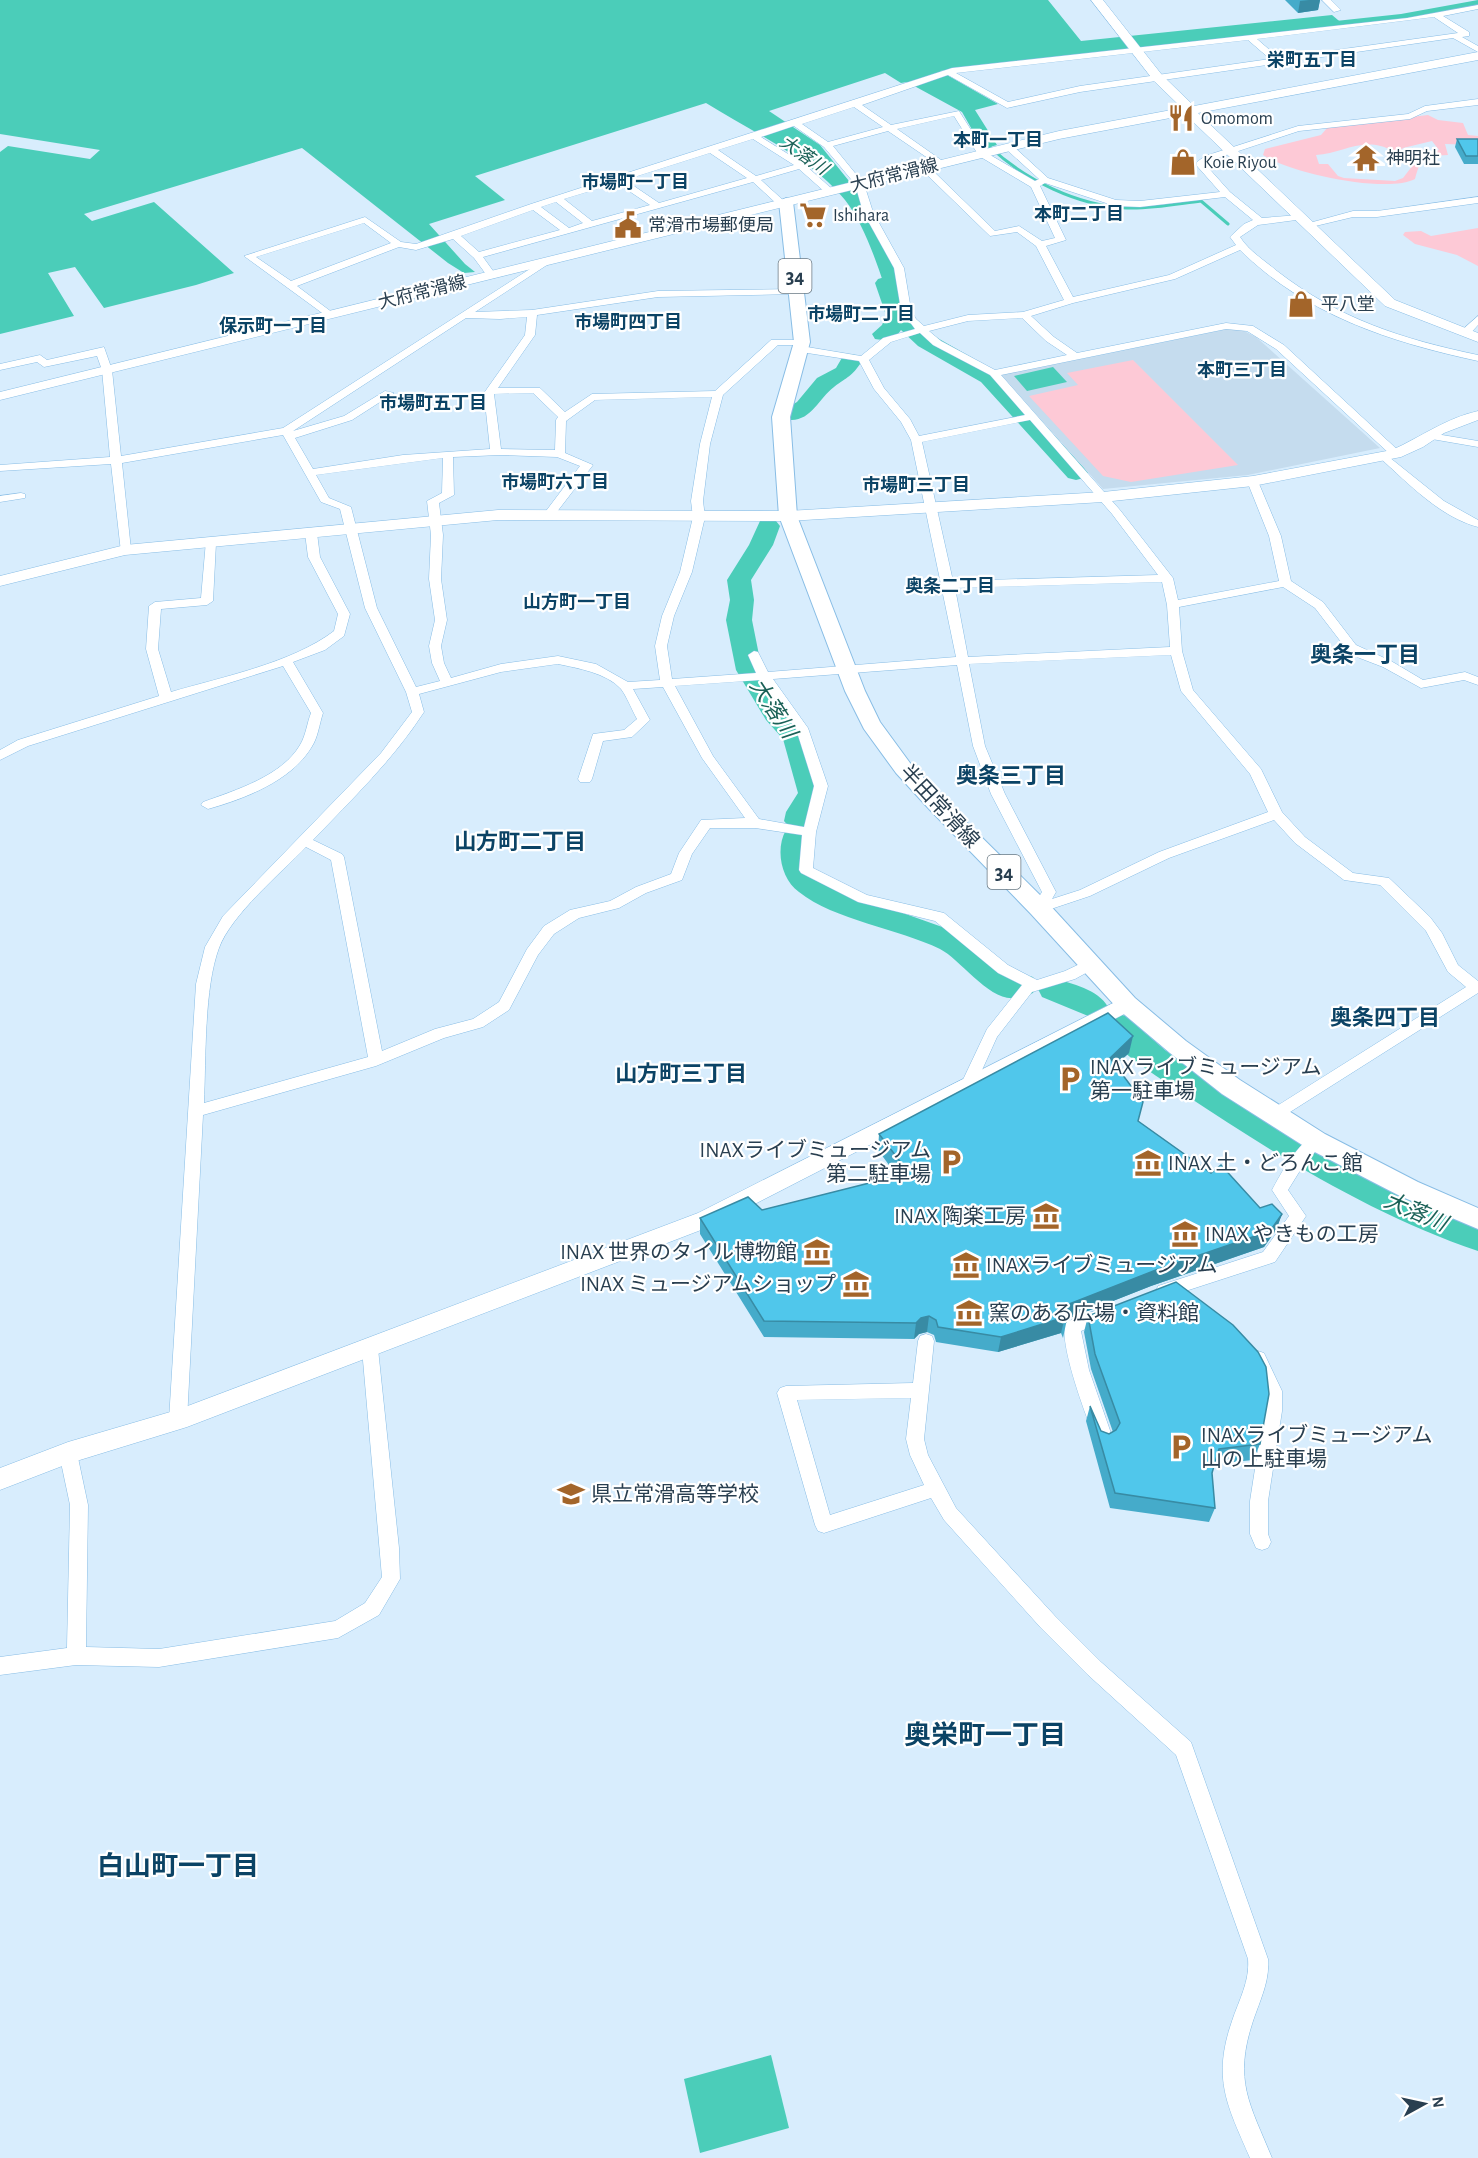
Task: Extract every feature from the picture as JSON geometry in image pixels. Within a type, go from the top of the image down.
[{"type":"main road","name":"半田常滑線","points":[[784,203],[801,346],[781,417],[788,516],[847,670],[871,724],[903,768],[1039,908],[1127,1004],[1178,1047],[1274,1115],[1312,1146],[1478,1219]]},
{"type":"street","points":[[1097,0],[1158,78],[1190,109],[1192,114],[1390,303],[1471,335],[1478,319]]},
{"type":"street","points":[[1326,0],[1337,10]]},
{"type":"street","points":[[329,315],[249,256],[365,220],[398,244],[416,247],[558,199],[950,74],[952,71],[1325,30],[1478,7]]},
{"type":"street","points":[[950,74],[1007,105],[1080,89],[1466,34],[1436,15]]},
{"type":"street","points":[[1325,30],[1333,37]]},
{"type":"street","points":[[1455,36],[1478,50]]},
{"type":"street","points":[[1250,38],[1277,61]]},
{"type":"street","points":[[1341,44],[1349,50]]},
{"type":"street","name":"大府常滑線","points":[[0,396],[995,151],[1190,109],[1321,87],[1478,56]]},
{"type":"street","points":[[1260,221],[1227,194],[1200,164],[1208,158],[1299,129],[1410,116],[1425,109],[1478,102]]},
{"type":"street","points":[[855,105],[941,164]]},
{"type":"street","points":[[827,145],[956,113],[995,151],[1040,182],[1115,203],[1140,204],[1227,194]]},
{"type":"street","points":[[795,123],[827,145],[856,185],[899,268],[906,310],[915,331],[994,373],[1102,497],[1167,578],[1173,605],[1176,651],[1187,691],[1256,772],[1276,814],[1300,840],[1349,877],[1384,881],[1392,892],[1430,926],[1451,968],[1463,981],[1478,987]]},
{"type":"street","points":[[754,136],[801,166],[832,190]]},
{"type":"street","points":[[712,150],[756,180],[784,203]]},
{"type":"street","points":[[995,151],[1040,182],[1061,240],[1040,244]]},
{"type":"street","points":[[477,256],[801,166]]},
{"type":"street","points":[[925,168],[993,234],[1019,229],[1040,244],[1070,301]]},
{"type":"street","points":[[619,180],[658,206]]},
{"type":"street","points":[[558,199],[590,224]]},
{"type":"street","points":[[1478,200],[1377,214],[1353,214],[1302,221],[1260,221],[1235,237],[1241,246],[1282,280],[1324,309],[1344,319],[1397,338],[1478,358]]},
{"type":"street","points":[[534,207],[566,230]]},
{"type":"street","points":[[455,235],[477,256],[491,275]]},
{"type":"street","points":[[290,285],[398,244]]},
{"type":"street","points":[[863,359],[887,340],[915,331],[968,318],[1024,315],[1070,301],[1172,277],[1241,246]]},
{"type":"street","points":[[287,434],[547,261]]},
{"type":"street","points":[[467,315],[500,316],[532,313],[658,294],[796,291]]},
{"type":"street","points":[[496,453],[490,392],[530,335],[532,313]]},
{"type":"street","points":[[1024,315],[1050,339],[1073,355]]},
{"type":"street","points":[[994,373],[1073,355],[1226,326],[1249,328],[1298,361],[1438,502],[1457,516],[1478,524]]},
{"type":"street","points":[[755,823],[708,758],[668,684],[661,646],[668,616],[684,580],[699,517],[697,501],[705,444],[718,394],[775,342],[863,359]]},
{"type":"street","points":[[0,367],[40,358],[44,364],[100,350],[107,370],[118,460],[125,550]]},
{"type":"street","points":[[863,359],[879,389],[906,421],[916,440],[948,585],[979,747],[998,794],[1049,892],[1039,908]]},
{"type":"street","points":[[490,392],[536,390],[564,417]]},
{"type":"street","points":[[0,468],[118,460],[287,434],[348,418],[389,393]]},
{"type":"street","points":[[560,454],[561,420],[592,397],[718,394]]},
{"type":"street","points":[[0,581],[125,550],[498,515],[788,516],[1102,497],[1254,482],[1390,455],[1478,415]]},
{"type":"street","points":[[916,440],[1033,416]]},
{"type":"street","points":[[0,756],[23,743],[286,661],[321,647],[340,633],[358,611],[351,529],[345,507],[325,501],[287,434]]},
{"type":"street","points":[[1430,436],[1478,444]]},
{"type":"street","points":[[310,473],[370,462],[526,451],[560,454],[567,459],[587,465],[549,515]]},
{"type":"street","points":[[447,683],[438,663],[435,646],[441,620],[435,579],[436,521],[433,501],[448,495],[448,456]]},
{"type":"street","points":[[1254,482],[1275,536],[1285,583],[1319,606],[1332,619],[1352,648],[1421,684],[1465,676],[1478,681]]},
{"type":"street","points":[[0,499],[21,496]]},
{"type":"street","points":[[178,1420],[203,984],[212,947],[228,920],[344,801],[405,732],[418,712],[412,692],[358,611],[314,557],[311,533]]},
{"type":"street","points":[[166,697],[152,649],[155,606],[207,601],[210,543]]},
{"type":"street","points":[[948,585],[1167,578]]},
{"type":"street","points":[[1173,605],[1285,583]]},
{"type":"street","points":[[625,687],[915,663],[1176,651]]},
{"type":"street","points":[[754,655],[756,676],[802,728],[821,786],[809,832],[806,870],[863,899],[939,917],[1003,969],[1035,985]]},
{"type":"street","points":[[412,692],[501,668],[558,660],[592,667],[625,687],[644,720],[627,734],[598,737],[585,778]]},
{"type":"street","points":[[208,805],[254,788],[280,771],[305,748],[317,713],[286,661]]},
{"type":"street","points":[[1039,908],[1085,893],[1164,855],[1276,814]]},
{"type":"street","points":[[196,1112],[376,1060],[440,1033],[478,1023],[504,1006],[532,953],[549,930],[575,914],[614,905],[641,890],[677,877],[686,853],[706,823],[755,823],[809,832]]},
{"type":"street","points":[[304,841],[337,857],[376,1060]]},
{"type":"street","points":[[968,1086],[979,1057],[1004,1017],[1023,997],[1027,988],[1070,975],[1090,964]]},
{"type":"street","points":[[1274,1115],[1478,987]]},
{"type":"street","points":[[0,1479],[68,1453],[178,1420],[370,1349],[706,1218],[1127,1004]]},
{"type":"street","points":[[1147,1297],[1269,1257],[1298,1216],[1280,1190],[1295,1164],[1312,1146]]},
{"type":"street","points":[[1174,1289],[1192,1303]]},
{"type":"street","points":[[1104,1439],[1086,1391],[1074,1347],[1072,1327],[1126,1305]]},
{"type":"street","points":[[926,1341],[915,1439],[919,1455],[934,1489],[950,1514],[1048,1622],[1094,1668],[1184,1749],[1258,1959],[1259,1970],[1232,2062],[1233,2083],[1238,2100],[1261,2158]]},
{"type":"street","points":[[1245,1344],[1254,1351],[1263,1365],[1274,1391],[1259,1502],[1259,1534],[1262,1542]]},
{"type":"street","points":[[0,1666],[76,1656],[159,1658],[338,1629],[372,1610],[391,1579],[390,1548],[370,1349]]},
{"type":"street","points":[[920,1390],[786,1393],[824,1525],[934,1489]]},
{"type":"street","points":[[68,1453],[79,1505],[76,1656]]},
{"type":"shaded area","points":[[1428,115],[1438,120],[1463,123],[1468,135],[1478,136],[1478,145],[1445,144],[1448,155],[1425,159],[1419,166],[1415,179],[1383,184],[1361,183],[1315,174],[1276,162],[1263,155],[1265,149],[1321,135],[1328,127]],"holes":[[[1432,141],[1439,150],[1420,156],[1403,178],[1395,181],[1344,178],[1338,176],[1328,164],[1319,164],[1316,155],[1372,145],[1393,151],[1393,156],[1385,158],[1388,163],[1398,161],[1397,154],[1403,148]]]},
{"type":"shaded area","points":[[1478,228],[1478,266],[1457,255],[1415,244],[1403,235],[1405,232],[1421,231],[1431,236]]},
{"type":"shaded area","points":[[1227,329],[1242,330],[1256,337],[1380,448],[1248,475],[1103,489],[1001,375]]},
{"type":"shaded area","points":[[1133,360],[1238,465],[1131,482],[1103,476],[1029,396],[1078,385],[1067,373]]},
{"type":"water","points":[[0,0],[1048,0],[1081,41],[1332,15],[1344,25],[940,71],[998,104],[975,110],[997,145],[983,149],[962,112],[907,82],[901,83],[885,73],[769,111],[820,145],[857,191],[895,268],[904,315],[910,327],[899,321],[893,323],[894,314],[874,255],[861,225],[845,200],[816,171],[706,103],[475,176],[505,200],[429,224],[475,272],[464,273],[448,263],[302,148],[84,214],[92,221],[154,202],[234,273],[104,308],[75,267],[48,273],[74,316],[0,334],[0,152],[8,146],[90,159],[100,150],[0,134]]},
{"type":"water","points":[[1053,367],[1067,382],[1027,391],[1014,376]]},
{"type":"water","points":[[771,2055],[789,2128],[700,2153],[684,2079]]},
{"type":"building","points":[[1457,139],[1478,139],[1478,156],[1466,156]]},
{"type":"building","name":"INAXライブミュージアム","points":[[1108,1013],[1133,1036],[1110,1058],[1143,1102],[1138,1121],[1211,1173],[1221,1165],[1260,1208],[1272,1204],[1282,1214],[1270,1231],[1156,1270],[1069,1304],[1066,1323],[1065,1317],[1001,1337],[938,1327],[936,1320],[929,1316],[921,1318],[916,1323],[764,1321],[700,1218],[748,1197],[762,1210],[909,1173],[879,1134]]},
{"type":"building","points":[[1176,1282],[1233,1325],[1258,1352],[1266,1367],[1269,1394],[1260,1444],[1219,1449],[1212,1473],[1215,1508],[1115,1493],[1090,1406],[1101,1431],[1109,1434],[1116,1430],[1120,1423],[1095,1354],[1088,1316]]},
{"type":"waterway","points":[[1317,26],[1401,17],[1478,2]]},
{"type":"waterway","points":[[990,147],[1019,170],[1071,197],[1127,208],[1201,201],[1228,224]]},
{"type":"waterway","name":"大落川","points":[[885,283],[897,315]]},
{"type":"waterway","name":"大落川","points":[[883,334],[891,329],[897,315]]},
{"type":"waterway","points":[[897,315],[926,341],[989,377],[1076,473]]},
{"type":"waterway","name":"大落川","points":[[792,414],[805,407],[825,383],[844,372],[851,361]]},
{"type":"waterway","name":"大落川","points":[[768,526],[761,545],[739,580],[742,600],[739,620],[749,670],[775,714],[796,736],[812,793],[800,812],[798,821]]},
{"type":"waterway","name":"大落川","points":[[796,837],[794,856],[797,868],[807,884],[828,897],[952,942],[991,976],[1013,988],[1022,985]]},
{"type":"waterway","name":"大落川","points":[[1053,989],[1071,995],[1093,1007]]},
{"type":"waterway","name":"大落川","points":[[1115,1024],[1154,1058],[1263,1130],[1363,1188],[1478,1237]]},
{"type":"place","name":"Omomom","points":[[1181,118]]},
{"type":"place","name":"神明社","points":[[1366,158]]},
{"type":"place","name":"Koie Riyou","points":[[1183,162]]},
{"type":"place","name":"Ishihara","points":[[813,215]]},
{"type":"place","name":"常滑市場郵便局","points":[[628,225]]},
{"type":"place","name":"平八堂","points":[[1301,304]]},
{"type":"place","name":"INAXライブミュージアム 第一駐車場","points":[[1070,1079]]},
{"type":"place","name":"INAXライブミュージアム 第二駐車場","points":[[951,1162]]},
{"type":"place","name":"INAX 土・どろんこ館","points":[[1148,1163]]},
{"type":"place","name":"INAX 陶楽工房","points":[[1046,1216]]},
{"type":"place","name":"INAX やきもの工房","points":[[1185,1234]]},
{"type":"place","name":"INAX 世界のタイル博物館","points":[[817,1252]]},
{"type":"place","name":"INAXライブミュージアム","points":[[966,1265]]},
{"type":"place","name":"INAX ミュージアムショップ","points":[[856,1284]]},
{"type":"place","name":"窯のある広場・資料館","points":[[969,1313]]},
{"type":"place","name":"INAXライブミュージアム 山の上駐車場","points":[[1181,1447]]},
{"type":"place","name":"県立常滑高等学校","points":[[571,1494]]},
{"type":"district","name":"栄町五丁目","points":[[1312,60]]},
{"type":"district","name":"本町一丁目","points":[[998,140]]},
{"type":"district","name":"市場町一丁目","points":[[635,182]]},
{"type":"district","name":"本町二丁目","points":[[1079,214]]},
{"type":"district","name":"市場町二丁目","points":[[861,314]]},
{"type":"district","name":"市場町四丁目","points":[[628,322]]},
{"type":"district","name":"保示町一丁目","points":[[273,326]]},
{"type":"district","name":"本町三丁目","points":[[1242,370]]},
{"type":"district","name":"市場町五丁目","points":[[433,403]]},
{"type":"district","name":"市場町六丁目","points":[[555,482]]},
{"type":"district","name":"市場町三丁目","points":[[916,485]]},
{"type":"district","name":"奥条二丁目","points":[[950,586]]},
{"type":"district","name":"山方町一丁目","points":[[577,602]]},
{"type":"district","name":"奥条一丁目","points":[[1365,654]]},
{"type":"district","name":"奥条三丁目","points":[[1011,775]]},
{"type":"district","name":"山方町二丁目","points":[[520,841]]},
{"type":"district","name":"奥条四丁目","points":[[1385,1017]]},
{"type":"district","name":"山方町三丁目","points":[[681,1073]]},
{"type":"district","name":"奥栄町一丁目","points":[[985,1735]]},
{"type":"district","name":"白山町一丁目","points":[[178,1866]]}]
